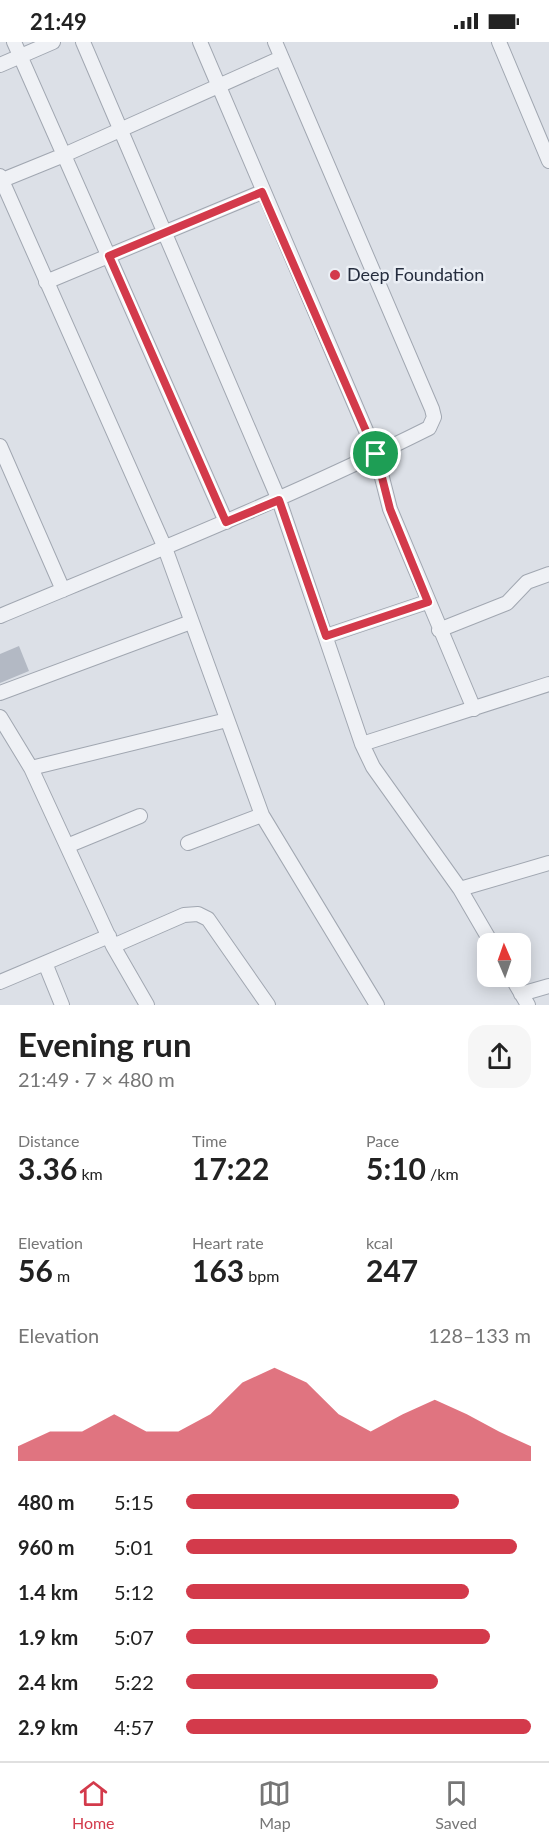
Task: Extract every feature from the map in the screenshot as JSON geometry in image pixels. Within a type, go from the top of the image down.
[{"type":"street","points":[[14,42],[226,522]]},
{"type":"street","points":[[0,65],[53,42]]},
{"type":"street","points":[[83,42],[279,500],[362,744],[373,767],[460,889],[486,933]]},
{"type":"street","points":[[200,42],[262,192],[376,454],[390,509],[474,709]]},
{"type":"street","points":[[0,616],[279,500],[429,428],[434,417],[275,42]]},
{"type":"street","points":[[499,42],[549,161]]},
{"type":"street","points":[[281,58],[218,84],[64,155],[1,179],[165,548],[262,815],[377,1005]]},
{"type":"street","points":[[46,282],[262,192]]},
{"type":"street","points":[[0,446],[63,590]]},
{"type":"street","points":[[439,630],[507,603],[527,582],[549,574]]},
{"type":"street","points":[[326,636],[428,602]]},
{"type":"street","points":[[0,693],[191,622]]},
{"type":"street","points":[[362,744],[549,684]]},
{"type":"street","points":[[0,717],[31,768],[140,1003]]},
{"type":"street","points":[[31,768],[227,720]]},
{"type":"street","points":[[188,843],[262,815]]},
{"type":"street","points":[[67,846],[140,816]]},
{"type":"street","points":[[460,889],[549,863]]},
{"type":"street","points":[[0,982],[45,963],[184,915],[198,914],[208,919],[268,1005]]},
{"type":"street","points":[[45,963],[62,1005]]},
{"type":"street","points":[[525,999],[549,986]]},
{"type":"building","points":[[19,646],[29,671],[0,683],[0,654]]},
{"type":"place","name":"Deep Foundation","points":[[335,275]]},
{"type":"route","points":[[262,192],[376,454],[382,487],[428,602],[326,636],[279,500],[226,522],[109,256],[262,192]]}]
